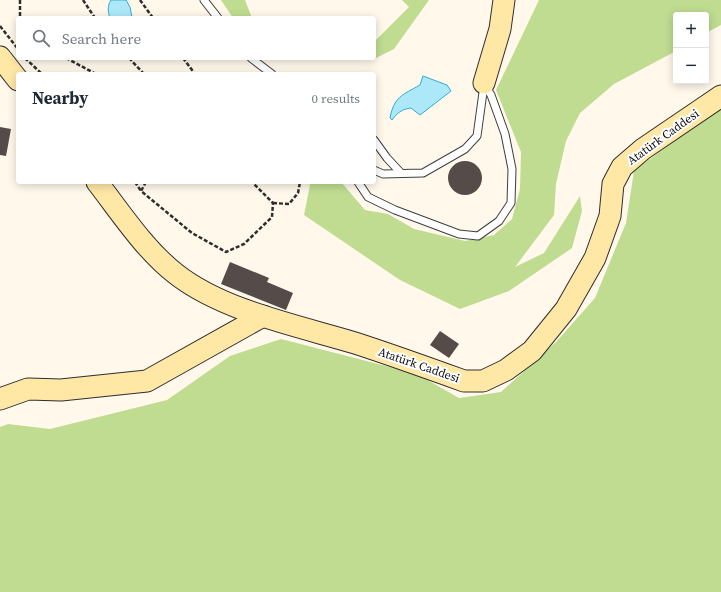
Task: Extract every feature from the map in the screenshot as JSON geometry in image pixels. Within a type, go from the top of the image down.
[{"type":"street","points":[[484,83],[500,29],[504,0]]},
{"type":"street","points":[[0,57],[16,77]]},
{"type":"street","name":"Atatürk Caddesi","points":[[99,184],[140,238],[176,274],[213,296],[263,316],[357,344],[464,382],[483,382],[506,370],[532,351],[566,309],[596,258],[610,216],[613,184],[622,167],[643,149],[721,96]]},
{"type":"street","points":[[0,399],[28,389],[62,390],[147,381],[263,316]]},
{"type":"lane","points":[[204,0],[216,16]]},
{"type":"lane","points":[[254,60],[269,72]]},
{"type":"lane","points":[[376,171],[383,174],[400,172],[423,173],[465,149],[477,136],[484,83]]},
{"type":"lane","points":[[359,184],[368,197],[395,210],[459,234],[478,236],[499,221],[511,203],[512,169],[504,134],[491,95],[484,83]]},
{"type":"lane","points":[[376,143],[400,172]]},
{"type":"path","points":[[20,0],[20,16]]},
{"type":"path","points":[[83,0],[94,16]]},
{"type":"path","points":[[140,0],[152,16]]},
{"type":"path","points":[[0,26],[16,46]]},
{"type":"path","points":[[27,60],[40,72]]},
{"type":"path","points":[[70,60],[92,72]]},
{"type":"path","points":[[131,60],[142,72]]},
{"type":"path","points":[[184,60],[194,72]]},
{"type":"path","points":[[136,184],[141,191],[192,233],[226,252],[244,244],[272,217],[273,203]]},
{"type":"path","points":[[141,191],[145,184]]},
{"type":"path","points":[[254,184],[273,203],[289,204],[298,193],[300,184]]},
{"type":"green space","points":[[221,0],[245,0],[251,16],[232,16]]},
{"type":"green space","points":[[402,0],[429,0],[394,49],[376,58],[376,40],[409,7]]},
{"type":"green space","points":[[539,0],[721,0],[721,25],[709,31],[709,12],[673,12],[673,53],[614,84],[580,113],[566,141],[556,184],[554,215],[515,267],[544,253],[580,196],[582,211],[572,248],[509,291],[460,309],[400,280],[304,215],[309,184],[343,184],[365,210],[388,214],[414,229],[465,241],[494,235],[512,219],[520,189],[521,152],[496,90]]},
{"type":"green space","points":[[721,106],[721,592],[0,592],[0,427],[8,424],[50,429],[167,400],[230,356],[281,339],[417,374],[459,398],[501,392],[556,342],[595,298],[626,223],[634,171]]},
{"type":"water","points":[[111,0],[126,0],[130,7],[132,16],[110,16],[108,9]]},
{"type":"water","points":[[423,76],[447,85],[451,91],[420,115],[411,108],[405,109],[396,115],[392,120],[390,118],[394,105],[400,97],[420,85]]},
{"type":"building","points":[[0,127],[11,129],[6,156],[0,155]]},
{"type":"building","points":[[465,161],[477,166],[482,178],[477,190],[465,195],[453,190],[448,178],[453,166]]},
{"type":"building","points":[[230,262],[269,278],[267,282],[293,293],[286,310],[221,284]]},
{"type":"building","points":[[440,331],[459,344],[449,358],[430,345]]}]
